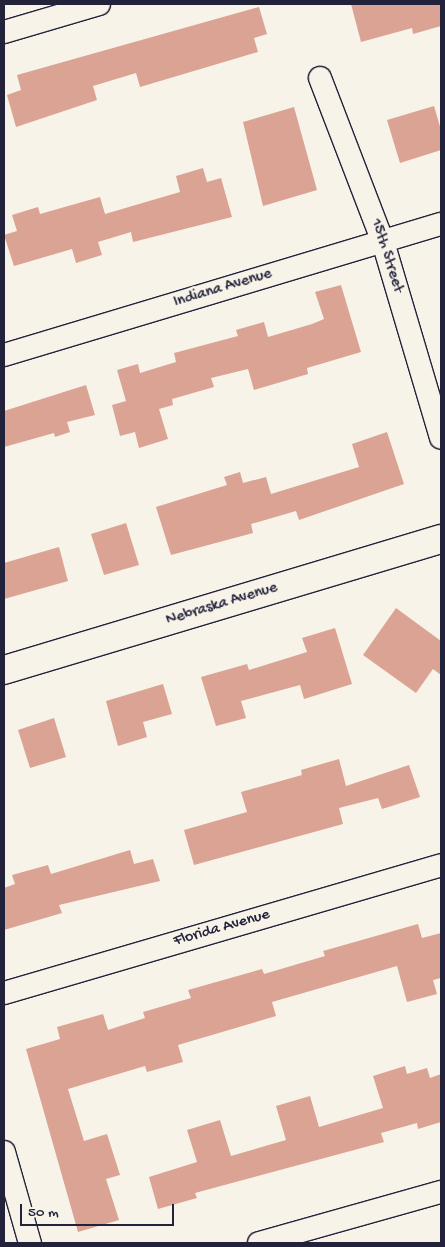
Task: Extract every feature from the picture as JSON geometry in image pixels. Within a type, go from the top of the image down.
[{"type":"main road","name":"Nebraska Avenue","points":[[4,670],[441,539]]},
{"type":"street","points":[[4,32],[99,4]]},
{"type":"street","name":"15th Street","points":[[320,78],[383,242],[441,438]]},
{"type":"street","name":"Indiana Avenue","points":[[4,355],[441,224]]},
{"type":"street","name":"Florida Avenue","points":[[4,994],[441,865]]},
{"type":"street","points":[[4,1152],[30,1243]]},
{"type":"street","points":[[259,1243],[441,1192]]},
{"type":"building","points":[[351,4],[441,4],[441,26],[413,34],[412,28],[361,42]]},
{"type":"building","points":[[259,7],[267,34],[254,38],[258,52],[140,87],[136,73],[93,86],[97,100],[16,127],[7,95],[21,90],[17,75]]},
{"type":"building","points":[[434,106],[441,130],[441,150],[400,163],[387,120]]},
{"type":"building","points":[[294,107],[317,190],[263,206],[243,122]]},
{"type":"building","points":[[203,168],[207,182],[221,178],[232,217],[133,242],[131,232],[98,242],[102,255],[76,263],[72,249],[14,266],[4,235],[17,231],[12,215],[38,207],[40,214],[100,197],[105,214],[180,192],[176,176]]},
{"type":"building","points":[[341,285],[361,352],[307,368],[308,374],[254,390],[248,369],[211,378],[214,387],[172,399],[173,405],[159,409],[168,439],[139,448],[135,432],[120,436],[112,405],[126,401],[117,370],[138,364],[140,373],[176,362],[174,353],[238,336],[236,330],[264,322],[268,337],[312,324],[324,319],[315,292]]},
{"type":"building","points":[[86,385],[95,415],[67,422],[70,432],[55,437],[54,433],[4,447],[4,411]]},
{"type":"building","points":[[387,432],[404,484],[299,520],[296,511],[251,524],[253,533],[171,555],[156,507],[227,485],[224,477],[240,472],[243,483],[266,477],[271,494],[359,467],[352,444]]},
{"type":"building","points":[[126,523],[139,565],[104,575],[91,534]]},
{"type":"building","points":[[59,547],[68,581],[4,599],[4,563]]},
{"type":"building","points":[[396,608],[441,641],[441,675],[433,669],[416,693],[363,655]]},
{"type":"building","points":[[335,628],[352,684],[304,699],[300,685],[241,701],[246,718],[216,726],[201,677],[247,664],[249,670],[307,652],[302,638]]},
{"type":"building","points":[[163,684],[172,714],[143,722],[147,737],[118,746],[106,701]]},
{"type":"building","points":[[54,718],[66,757],[30,768],[18,730]]},
{"type":"building","points":[[339,759],[346,786],[409,765],[420,797],[382,809],[378,798],[339,808],[343,824],[194,865],[184,830],[247,812],[241,792],[302,775],[301,770]]},
{"type":"building","points":[[130,850],[134,864],[153,859],[160,881],[59,905],[62,913],[4,930],[4,888],[15,884],[12,875],[48,865],[51,874]]},
{"type":"building","points":[[418,924],[422,938],[441,933],[441,978],[433,980],[437,994],[407,1002],[397,966],[272,1002],[276,1016],[178,1045],[183,1062],[147,1072],[145,1066],[68,1089],[84,1141],[107,1134],[120,1175],[106,1179],[119,1220],[78,1232],[26,1049],[60,1039],[57,1027],[103,1014],[108,1030],[145,1018],[143,1012],[191,998],[188,990],[262,969],[264,974],[325,956],[323,951]]},
{"type":"building","points":[[405,1066],[407,1074],[427,1068],[430,1078],[441,1074],[441,1122],[418,1129],[417,1123],[381,1133],[384,1142],[195,1193],[197,1198],[158,1209],[149,1177],[197,1162],[187,1130],[220,1120],[231,1156],[286,1140],[276,1106],[310,1096],[319,1127],[383,1108],[373,1076]]}]
